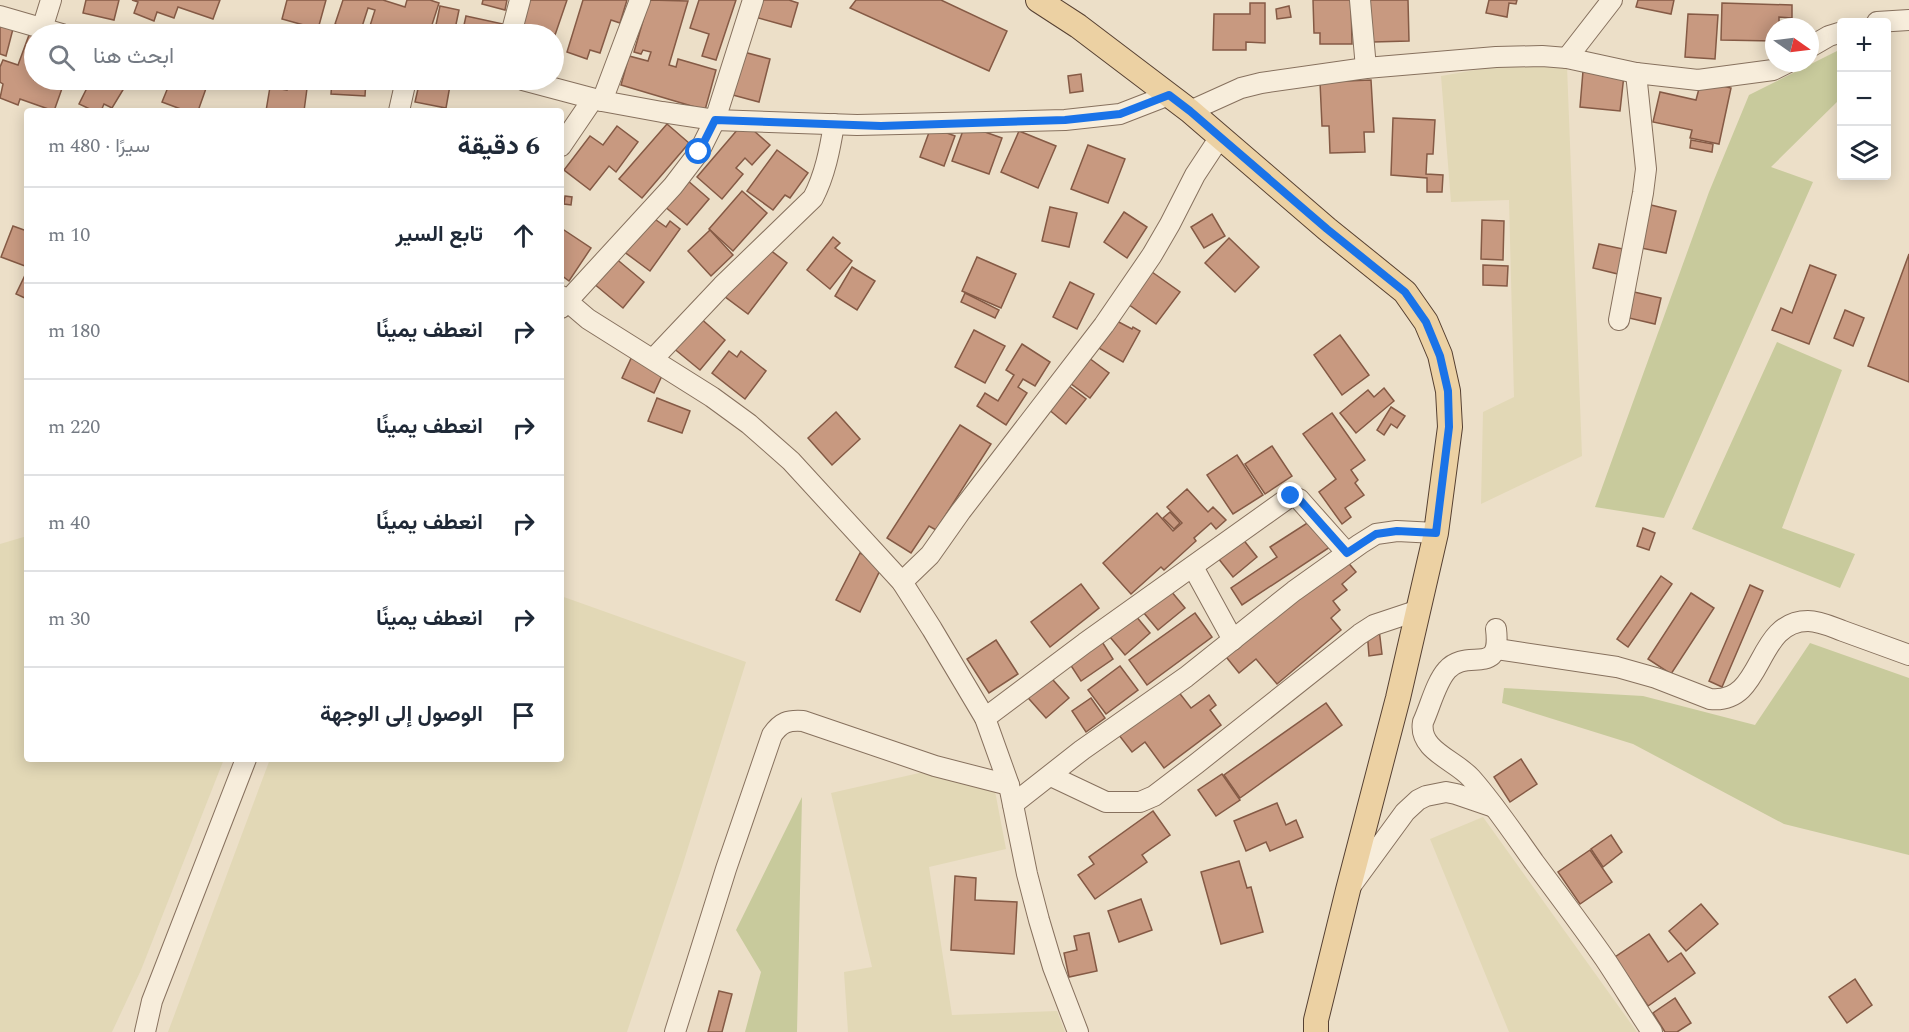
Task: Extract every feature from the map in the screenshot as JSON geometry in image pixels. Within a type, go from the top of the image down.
[{"type":"main road","points":[[1038,0],[1078,26],[1190,111],[1327,229],[1405,292],[1426,322],[1440,356],[1448,391],[1449,427],[1436,533],[1398,698],[1347,890],[1316,1020],[1316,1032]]},
{"type":"street","points":[[44,24],[51,0]]},
{"type":"street","points":[[514,24],[520,0]]},
{"type":"street","points":[[564,142],[597,100],[640,0]]},
{"type":"street","points":[[564,301],[673,186],[699,152],[715,120],[753,0]]},
{"type":"street","points":[[1360,0],[1366,69]]},
{"type":"street","points":[[1567,58],[1612,0]]},
{"type":"street","points":[[0,16],[26,24]]},
{"type":"street","points":[[1891,21],[1909,20]]},
{"type":"street","points":[[1819,42],[1837,34]]},
{"type":"street","points":[[1190,111],[1241,88],[1261,83],[1366,69],[1496,57],[1567,58],[1636,73],[1698,80],[1765,71]]},
{"type":"street","points":[[1619,320],[1646,169],[1636,73]]},
{"type":"street","points":[[400,108],[404,90]]},
{"type":"street","points":[[560,90],[597,100],[715,120],[857,125],[1065,120],[1120,114],[1169,95]]},
{"type":"street","points":[[811,123],[830,152]]},
{"type":"street","points":[[653,359],[722,286],[813,198],[818,190],[830,152],[834,124]]},
{"type":"street","points":[[830,152],[857,125]]},
{"type":"street","points":[[902,582],[942,541],[968,502],[1104,325],[1152,255],[1195,175],[1220,137]]},
{"type":"street","points":[[564,303],[736,414],[782,453],[902,582],[985,717],[1011,795],[1026,874],[1053,967],[1078,1032]]},
{"type":"street","points":[[985,717],[1291,496],[1299,499],[1347,553]]},
{"type":"street","points":[[675,1032],[726,869],[772,735],[780,724],[789,720],[803,721],[935,766],[1011,795],[1051,776],[1082,750],[1186,677],[1294,591],[1376,534],[1397,531],[1436,533]]},
{"type":"street","points":[[1193,567],[1233,640]]},
{"type":"street","points":[[1051,776],[1106,802],[1140,802],[1154,796],[1360,634],[1374,625],[1419,610]]},
{"type":"street","points":[[1497,649],[1617,667],[1718,700],[1727,699],[1741,691],[1777,634],[1798,622],[1815,622],[1909,654]]},
{"type":"street","points":[[1496,629],[1497,649],[1490,657],[1458,663],[1446,671],[1422,729],[1425,741],[1459,766],[1494,807],[1604,958],[1652,1032]]},
{"type":"street","points":[[146,1032],[152,1001],[245,762]]},
{"type":"street","points":[[1347,890],[1405,812],[1418,800],[1446,792],[1494,807]]},
{"type":"shaded area","points":[[1498,66],[1567,66],[1582,456],[1481,504],[1483,412],[1514,397],[1509,200],[1451,202],[1441,76]]},
{"type":"shaded area","points":[[24,537],[24,762],[223,762],[141,970],[112,1032],[0,1032],[0,544]]},
{"type":"shaded area","points":[[564,597],[746,662],[681,870],[627,1032],[168,1032],[269,762],[564,762]]},
{"type":"shaded area","points":[[928,771],[995,791],[1006,849],[929,867],[952,1015],[1057,1011],[1065,1032],[848,1032],[844,972],[872,967],[831,793]]},
{"type":"shaded area","points":[[1483,817],[1637,1032],[1509,1032],[1430,839]]},
{"type":"green space","points":[[1837,51],[1837,102],[1771,167],[1813,182],[1664,518],[1595,507],[1709,192],[1749,95],[1795,72],[1819,72],[1819,60]]},
{"type":"green space","points":[[1777,342],[1842,370],[1782,528],[1855,554],[1840,588],[1692,529]]},
{"type":"green space","points":[[1810,643],[1909,678],[1909,855],[1784,824],[1633,744],[1502,703],[1504,688],[1643,696],[1755,725]]},
{"type":"green space","points":[[802,797],[797,1032],[745,1032],[761,972],[736,930]]},
{"type":"building","points":[[86,0],[119,0],[114,20],[83,13]]},
{"type":"building","points":[[132,0],[220,0],[213,19],[178,7],[174,18],[157,12],[154,21],[134,13],[138,2]]},
{"type":"building","points":[[287,0],[326,0],[319,24],[300,24],[282,19]]},
{"type":"building","points":[[343,0],[383,0],[405,7],[407,0],[430,0],[439,3],[432,24],[371,24],[375,10],[368,8],[363,24],[335,24]]},
{"type":"building","points":[[483,0],[507,0],[505,10],[482,4]]},
{"type":"building","points":[[529,0],[567,0],[559,24],[521,24]]},
{"type":"building","points":[[583,0],[627,0],[620,23],[611,20],[600,53],[590,50],[587,59],[567,52]]},
{"type":"building","points":[[649,0],[688,1],[669,65],[676,67],[678,59],[716,70],[705,110],[621,85],[629,56],[648,61],[651,52],[643,50],[641,54],[634,52]]},
{"type":"building","points":[[699,0],[736,0],[716,60],[702,56],[709,34],[690,28]]},
{"type":"building","points":[[756,0],[789,0],[798,3],[791,27],[751,16]]},
{"type":"building","points":[[856,0],[941,0],[1007,31],[989,71],[850,8]]},
{"type":"building","points":[[1313,0],[1351,0],[1352,44],[1320,44],[1320,33],[1314,33]]},
{"type":"building","points":[[1366,0],[1408,0],[1409,41],[1373,42]]},
{"type":"building","points":[[1489,0],[1517,0],[1516,4],[1509,3],[1507,17],[1486,13]]},
{"type":"building","points":[[1638,0],[1674,0],[1671,14],[1636,7]]},
{"type":"building","points":[[1250,3],[1265,3],[1265,43],[1246,42],[1246,50],[1213,50],[1214,14],[1250,14]]},
{"type":"building","points":[[1722,3],[1792,5],[1792,18],[1765,18],[1765,41],[1721,40]]},
{"type":"building","points":[[440,6],[459,10],[456,24],[436,24]]},
{"type":"building","points":[[1289,6],[1291,17],[1277,19],[1276,9]]},
{"type":"building","points":[[1688,14],[1718,15],[1715,59],[1685,57]]},
{"type":"building","points":[[466,16],[503,24],[464,24]]},
{"type":"building","points":[[0,21],[14,25],[6,56],[0,54]]},
{"type":"building","points":[[24,49],[24,90],[61,90],[55,108],[46,108],[20,99],[18,105],[0,98],[3,84],[0,82],[0,67],[3,60],[18,65]]},
{"type":"building","points":[[740,51],[770,59],[759,102],[729,94]]},
{"type":"building","points":[[1583,71],[1624,75],[1620,111],[1580,107]]},
{"type":"building","points":[[1081,74],[1083,91],[1070,93],[1068,76]]},
{"type":"building","points":[[1371,80],[1374,132],[1364,132],[1365,152],[1330,153],[1329,126],[1322,126],[1320,82]]},
{"type":"building","points":[[1701,81],[1731,88],[1719,144],[1690,138],[1692,130],[1653,122],[1660,92],[1696,100]]},
{"type":"building","points":[[86,90],[123,90],[112,108],[104,104],[102,108],[88,108],[79,104]]},
{"type":"building","points":[[167,90],[205,90],[199,108],[178,108],[162,102]]},
{"type":"building","points":[[270,90],[307,90],[304,108],[266,108]]},
{"type":"building","points":[[331,90],[365,90],[365,96],[331,94]]},
{"type":"building","points":[[418,90],[449,90],[446,108],[415,102]]},
{"type":"building","points":[[1393,118],[1435,120],[1433,154],[1427,154],[1426,174],[1443,175],[1442,192],[1427,192],[1427,178],[1391,175]]},
{"type":"building","points":[[744,122],[770,145],[752,165],[745,158],[736,168],[743,174],[722,199],[697,177]]},
{"type":"building","points":[[667,124],[689,143],[642,198],[619,179]]},
{"type":"building","points":[[965,125],[1002,138],[989,174],[952,161]]},
{"type":"building","points":[[617,126],[638,142],[616,172],[609,166],[590,190],[564,170],[590,136],[603,145]]},
{"type":"building","points":[[931,127],[955,136],[944,166],[920,157]]},
{"type":"building","points":[[1019,131],[1056,146],[1038,188],[1001,172]]},
{"type":"building","points":[[1691,140],[1713,144],[1712,152],[1690,148]]},
{"type":"building","points":[[1088,145],[1125,159],[1108,203],[1071,189]]},
{"type":"building","points":[[777,150],[808,173],[790,198],[785,195],[773,210],[747,191]]},
{"type":"building","points":[[687,180],[709,199],[687,225],[664,206]]},
{"type":"building","points":[[742,191],[767,213],[733,251],[709,229]]},
{"type":"building","points":[[565,196],[572,197],[571,205],[564,204]]},
{"type":"building","points":[[1651,205],[1676,211],[1666,253],[1641,248]]},
{"type":"building","points":[[1050,207],[1077,213],[1069,247],[1042,241]]},
{"type":"building","points":[[1124,212],[1147,227],[1127,258],[1104,242]]},
{"type":"building","points":[[1212,214],[1225,236],[1204,248],[1191,227]]},
{"type":"building","points":[[649,215],[666,227],[670,221],[680,229],[650,271],[623,251]]},
{"type":"building","points":[[1482,220],[1504,221],[1503,260],[1481,259]]},
{"type":"building","points":[[13,226],[24,230],[24,266],[1,257]]},
{"type":"building","points":[[564,230],[591,248],[569,281],[564,277]]},
{"type":"building","points":[[710,230],[733,255],[711,276],[688,251]]},
{"type":"building","points":[[833,237],[840,243],[835,248],[852,261],[830,289],[807,270]]},
{"type":"building","points":[[1229,238],[1259,267],[1235,292],[1205,263]]},
{"type":"building","points":[[761,243],[787,263],[748,314],[720,293]]},
{"type":"building","points":[[1599,244],[1628,250],[1622,275],[1593,268]]},
{"type":"building","points":[[1909,254],[1909,382],[1868,366]]},
{"type":"building","points":[[614,257],[644,282],[623,308],[593,283]]},
{"type":"building","points":[[977,257],[1016,274],[1001,308],[962,291]]},
{"type":"building","points":[[1483,265],[1508,266],[1507,286],[1483,285]]},
{"type":"building","points":[[1810,265],[1836,275],[1809,344],[1772,330],[1781,308],[1792,313]]},
{"type":"building","points":[[852,267],[875,281],[857,310],[835,296]]},
{"type":"building","points":[[1152,272],[1180,292],[1156,324],[1128,304]]},
{"type":"building","points":[[24,277],[24,298],[16,294]]},
{"type":"building","points":[[1070,282],[1094,294],[1077,329],[1053,317]]},
{"type":"building","points":[[1634,292],[1661,298],[1655,324],[1629,318]]},
{"type":"building","points":[[965,293],[999,310],[995,318],[961,302]]},
{"type":"building","points":[[1845,310],[1864,318],[1853,346],[1834,338]]},
{"type":"building","points":[[698,316],[725,340],[700,370],[672,347]]},
{"type":"building","points":[[1113,319],[1140,331],[1123,362],[1097,347]]},
{"type":"building","points":[[974,330],[1005,346],[985,383],[955,367]]},
{"type":"building","points":[[1340,335],[1369,375],[1342,395],[1314,355]]},
{"type":"building","points":[[1022,344],[1050,362],[1035,386],[1023,379],[1018,387],[1027,393],[1006,425],[977,406],[985,393],[998,401],[1014,375],[1006,370]]},
{"type":"building","points":[[729,351],[737,357],[741,351],[766,371],[745,399],[712,373]]},
{"type":"building","points":[[634,352],[666,367],[654,393],[622,378]]},
{"type":"building","points":[[1085,355],[1109,373],[1090,398],[1066,380]]},
{"type":"building","points":[[1060,379],[1086,399],[1066,424],[1041,403]]},
{"type":"building","points":[[1384,388],[1394,401],[1356,433],[1340,413],[1368,390],[1374,397]]},
{"type":"building","points":[[657,398],[690,411],[682,433],[648,421]]},
{"type":"building","points":[[1391,407],[1405,416],[1397,428],[1391,424],[1384,435],[1377,430]]},
{"type":"building","points":[[836,412],[860,439],[832,465],[808,438]]},
{"type":"building","points":[[1332,413],[1365,460],[1351,470],[1358,480],[1355,483],[1364,495],[1345,508],[1351,517],[1342,524],[1319,492],[1336,479],[1303,434]]},
{"type":"building","points":[[960,425],[991,444],[936,530],[929,526],[911,553],[887,538]]},
{"type":"building","points":[[1272,446],[1292,476],[1265,494],[1245,464]]},
{"type":"building","points":[[1237,455],[1263,495],[1233,514],[1207,475]]},
{"type":"building","points":[[1187,489],[1208,512],[1213,507],[1226,520],[1216,529],[1211,523],[1194,538],[1196,541],[1164,570],[1161,567],[1131,594],[1103,563],[1157,513],[1173,531],[1182,523],[1167,507]]},
{"type":"building","points":[[1170,512],[1180,523],[1174,529],[1163,518]]},
{"type":"building","points":[[1315,518],[1333,545],[1242,605],[1231,588],[1277,557],[1270,547]]},
{"type":"building","points":[[1643,528],[1655,533],[1649,550],[1637,546]]},
{"type":"building","points":[[1238,533],[1257,557],[1233,577],[1214,553]]},
{"type":"building","points":[[860,553],[883,564],[860,612],[836,600]]},
{"type":"building","points":[[1341,554],[1356,572],[1342,584],[1347,590],[1333,601],[1340,610],[1331,618],[1341,630],[1277,684],[1256,659],[1239,673],[1223,653]]},
{"type":"building","points":[[1661,576],[1672,584],[1628,647],[1617,639]]},
{"type":"building","points":[[1081,584],[1099,608],[1050,647],[1031,622]]},
{"type":"building","points":[[1166,585],[1185,608],[1158,630],[1139,607]]},
{"type":"building","points":[[1750,585],[1763,591],[1722,687],[1709,681]]},
{"type":"building","points":[[1691,593],[1714,608],[1671,674],[1648,659]]},
{"type":"building","points":[[1195,613],[1212,637],[1147,685],[1129,660]]},
{"type":"building","points":[[1135,615],[1150,633],[1125,655],[1110,637]]},
{"type":"building","points":[[1379,629],[1382,654],[1369,656],[1367,630]]},
{"type":"building","points":[[1099,637],[1113,659],[1081,681],[1066,658]]},
{"type":"building","points":[[996,640],[1018,674],[989,693],[967,659]]},
{"type":"building","points":[[1120,666],[1138,690],[1106,714],[1088,690]]},
{"type":"building","points":[[1045,671],[1069,698],[1046,718],[1022,691]]},
{"type":"building","points":[[1174,686],[1191,708],[1209,695],[1216,705],[1210,710],[1221,725],[1164,768],[1145,742],[1132,752],[1115,730]]},
{"type":"building","points":[[1091,698],[1105,718],[1086,732],[1072,711]]},
{"type":"building","points":[[1326,703],[1342,725],[1240,798],[1224,775]]},
{"type":"building","points":[[1521,759],[1537,784],[1510,802],[1494,777]]},
{"type":"building","points":[[1222,774],[1240,800],[1216,816],[1198,790]]},
{"type":"building","points":[[1277,803],[1286,825],[1296,820],[1303,837],[1270,851],[1266,842],[1246,851],[1234,821]]},
{"type":"building","points":[[1153,811],[1170,835],[1142,855],[1147,862],[1095,899],[1078,875],[1094,864],[1089,857]]},
{"type":"building","points":[[1611,835],[1622,852],[1603,867],[1591,849]]},
{"type":"building","points":[[1590,850],[1612,882],[1580,904],[1558,872]]},
{"type":"building","points":[[1239,861],[1247,888],[1251,887],[1263,932],[1221,944],[1201,872]]},
{"type":"building","points":[[955,876],[976,878],[975,900],[1017,902],[1014,954],[951,950]]},
{"type":"building","points":[[1141,899],[1152,930],[1119,942],[1108,911]]},
{"type":"building","points":[[1701,904],[1718,924],[1686,951],[1669,931]]},
{"type":"building","points":[[1089,933],[1097,971],[1069,977],[1064,953],[1077,950],[1074,936]]},
{"type":"building","points":[[1649,934],[1668,962],[1681,953],[1695,973],[1648,1006],[1615,957]]},
{"type":"building","points":[[1855,979],[1872,1005],[1847,1023],[1829,997]]},
{"type":"building","points":[[719,991],[732,994],[722,1032],[708,1032]]},
{"type":"building","points":[[1675,998],[1691,1023],[1677,1032],[1665,1032],[1653,1013]]},
{"type":"route","points":[[699,152],[715,120],[881,126],[1065,120],[1120,114],[1169,95],[1405,292],[1426,322],[1440,356],[1448,391],[1449,427],[1436,533],[1397,531],[1376,534],[1347,553],[1299,499],[1291,496]]}]
